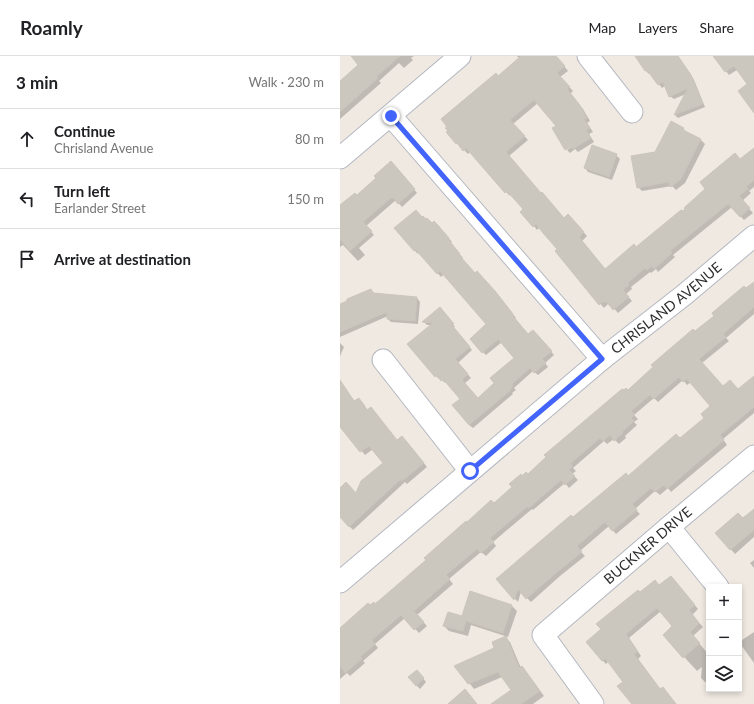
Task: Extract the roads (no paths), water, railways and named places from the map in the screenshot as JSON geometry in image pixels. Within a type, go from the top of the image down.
[{"type":"street","points":[[340,158],[460,56]]},
{"type":"street","points":[[588,56],[632,112]]},
{"type":"street","points":[[391,116],[602,359]]},
{"type":"street","name":"CHRISLAND AVENUE","points":[[340,582],[602,359],[684,295],[754,236]]},
{"type":"street","points":[[383,360],[470,471]]},
{"type":"street","name":"BUCKNER DRIVE","points":[[583,700],[543,635],[754,456]]},
{"type":"street","points":[[669,527],[716,584]]}]
